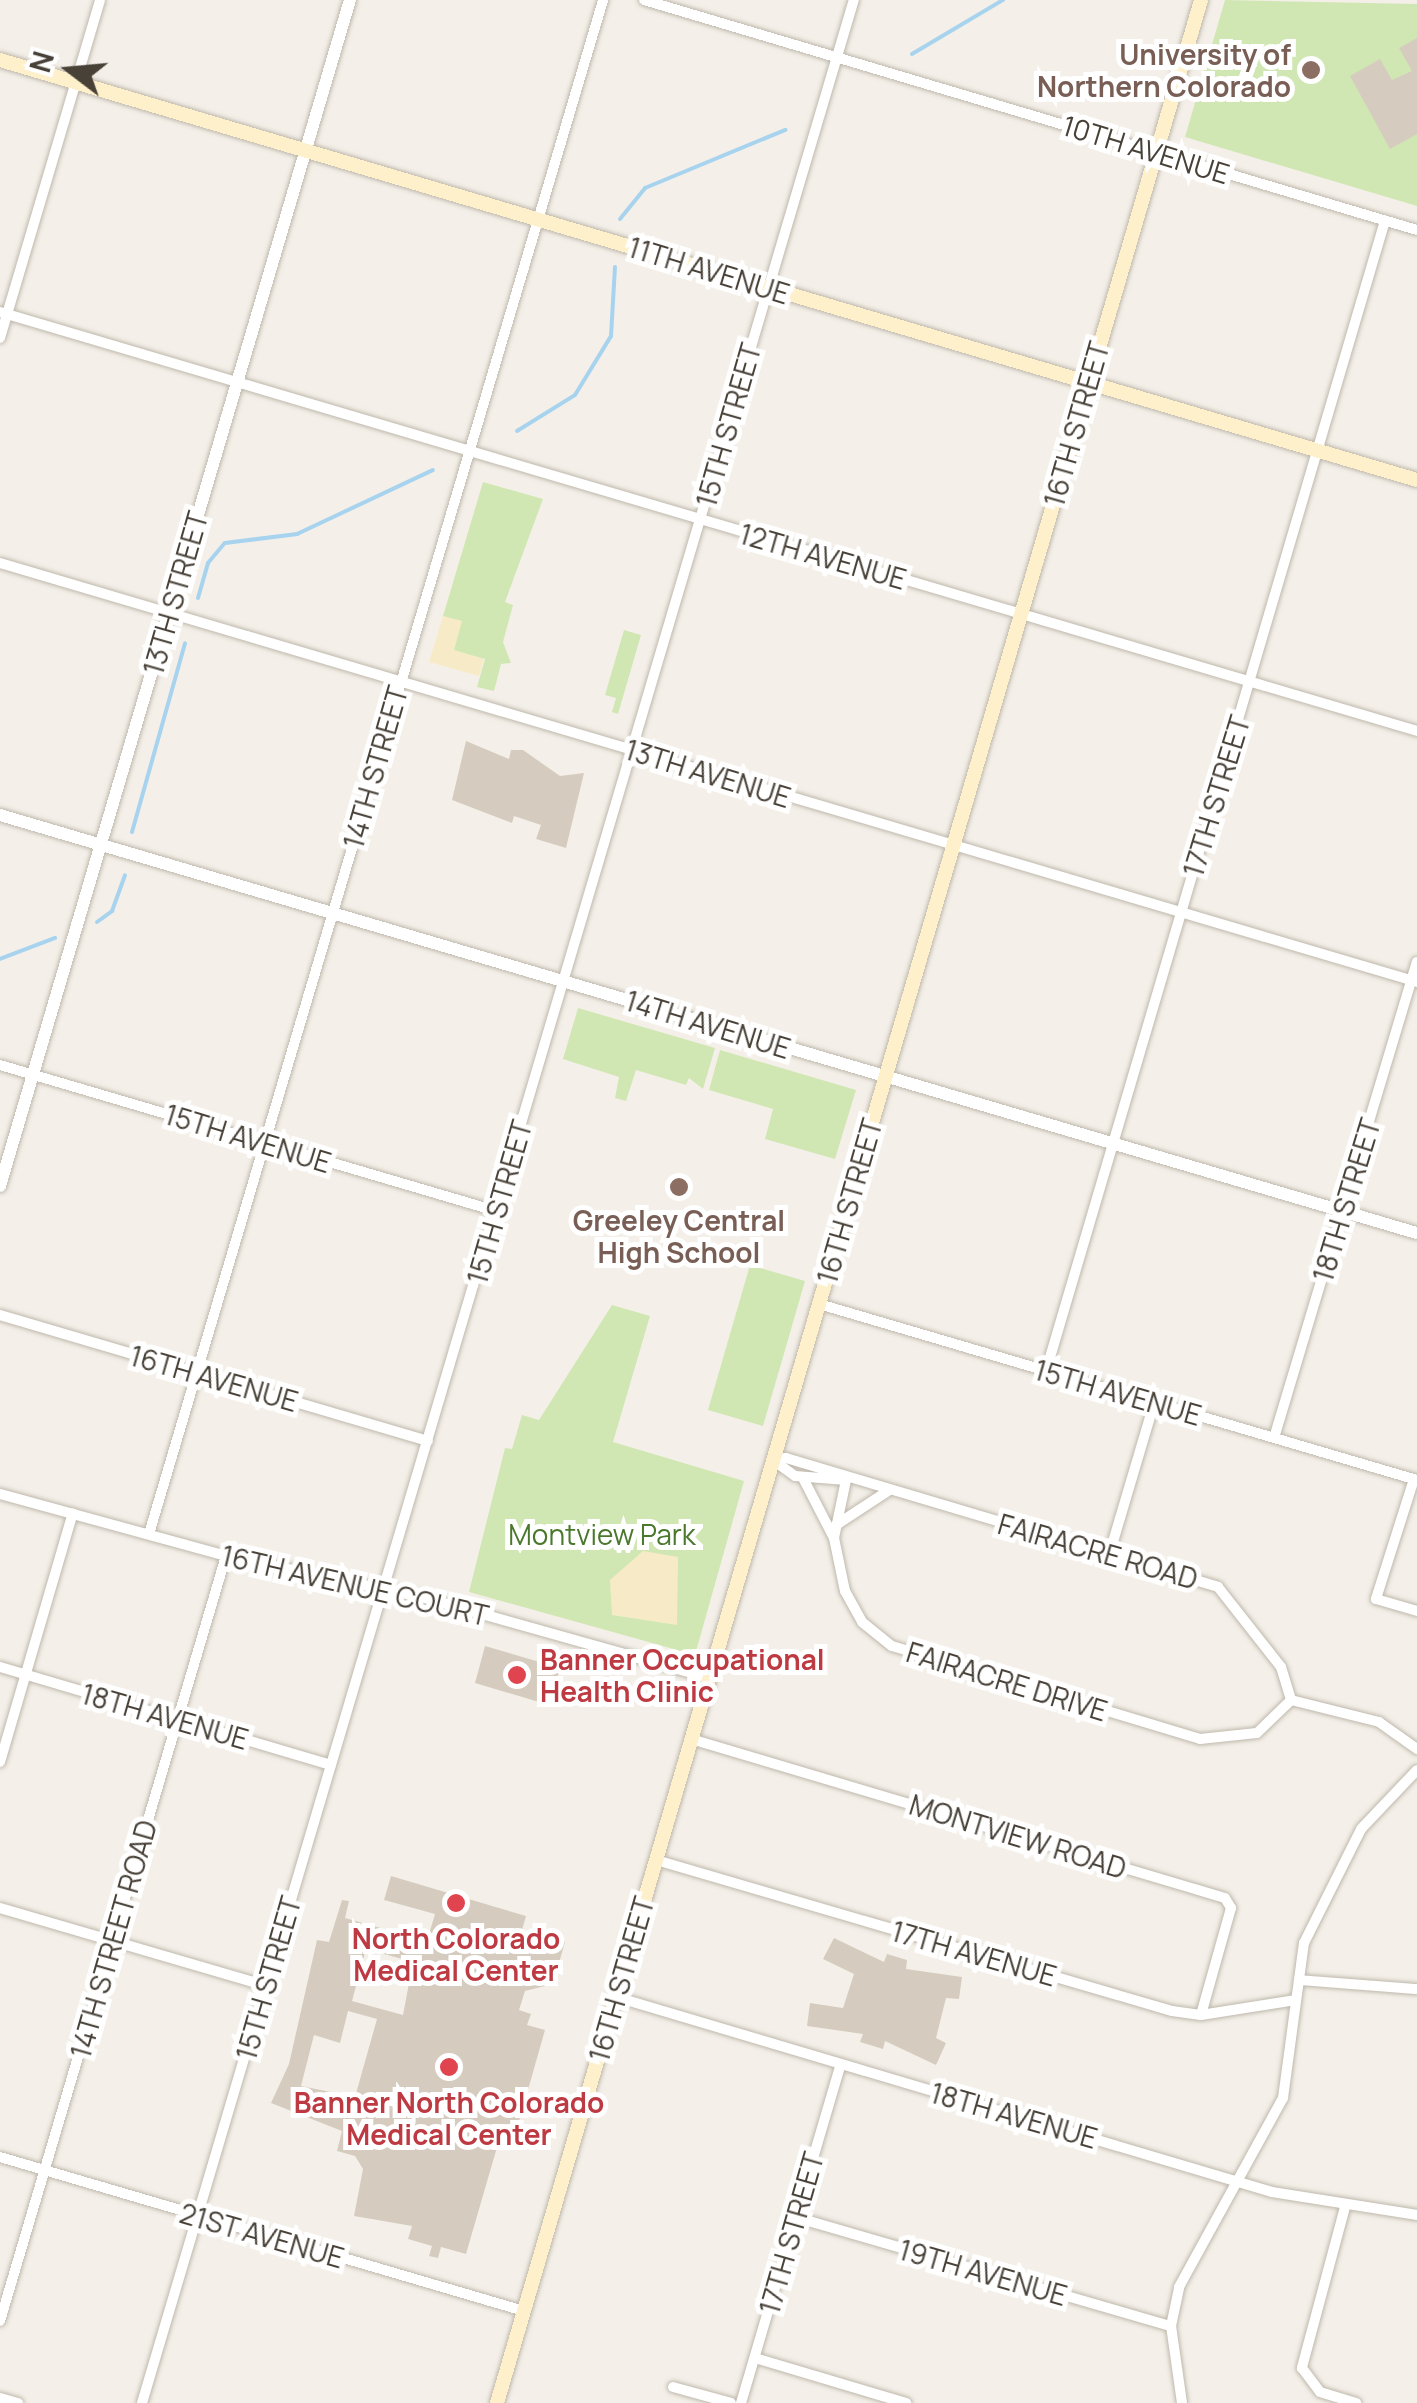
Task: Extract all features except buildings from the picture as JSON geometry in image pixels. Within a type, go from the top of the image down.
[{"type":"main road","name":"16TH STREET","points":[[497,2403],[1200,0]]},
{"type":"main road","name":"11TH AVENUE","points":[[0,60],[1417,480]]},
{"type":"street","points":[[0,338],[4,313],[100,0]]},
{"type":"street","name":"13TH STREET","points":[[0,1186],[350,0]]},
{"type":"street","name":"14TH STREET","points":[[149,1534],[603,0]]},
{"type":"street","name":"10TH AVENUE","points":[[644,0],[1417,230]]},
{"type":"street","name":"15TH STREET","points":[[142,2403],[854,0]]},
{"type":"street","name":"17TH STREET","points":[[1046,1371],[1385,221]]},
{"type":"street","name":"12TH AVENUE","points":[[4,313],[1417,731]]},
{"type":"street","name":"13TH AVENUE","points":[[0,563],[1414,981]]},
{"type":"street","name":"14TH AVENUE","points":[[0,814],[1417,1233]]},
{"type":"street","name":"18TH STREET","points":[[1274,1438],[1417,962]]},
{"type":"street","name":"15TH AVENUE","points":[[0,1065],[496,1211]]},
{"type":"street","name":"15TH AVENUE","points":[[818,1304],[1415,1480]]},
{"type":"street","name":"16TH AVENUE","points":[[0,1315],[428,1441]]},
{"type":"street","points":[[1110,1552],[1154,1403]]},
{"type":"street","name":"FAIRACRE ROAD","points":[[773,1460],[780,1471],[803,1478],[846,1480]]},
{"type":"street","name":"FAIRACRE ROAD","points":[[773,1460],[1110,1552],[1230,1595],[1282,1667],[1291,1700]]},
{"type":"street","points":[[803,1478],[834,1538]]},
{"type":"street","name":"FAIRACRE DRIVE","points":[[846,1480],[834,1538],[862,1622],[911,1654],[1200,1739],[1257,1732],[1291,1700]]},
{"type":"street","points":[[1415,1480],[1376,1600],[1417,1612]]},
{"type":"street","points":[[836,1525],[888,1490]]},
{"type":"street","name":"16TH AVENUE COURT","points":[[0,1494],[226,1556],[385,1588],[709,1678]]},
{"type":"street","points":[[0,1762],[73,1512]]},
{"type":"street","name":"14TH STREET ROAD","points":[[0,2322],[226,1556]]},
{"type":"street","name":"18TH AVENUE","points":[[0,1667],[331,1765]]},
{"type":"street","points":[[1291,1700],[1391,1727],[1417,1749]]},
{"type":"street","name":"MONTVIEW ROAD","points":[[691,1739],[1225,1898],[1231,1908],[1201,2015]]},
{"type":"street","points":[[1182,2403],[1170,2326],[1184,2271],[1286,2089],[1298,1980],[1309,1931],[1361,1829],[1417,1770]]},
{"type":"street","name":"17TH AVENUE","points":[[656,1860],[1201,2015],[1296,2000]]},
{"type":"street","points":[[0,1908],[266,1986]]},
{"type":"street","points":[[1298,1980],[1417,1989]]},
{"type":"street","name":"18TH AVENUE","points":[[616,1997],[1236,2182],[1346,2208],[1417,2215]]},
{"type":"street","name":"17TH STREET","points":[[741,2403],[841,2064]]},
{"type":"street","name":"21ST AVENUE","points":[[0,2158],[524,2311]]},
{"type":"street","points":[[1346,2208],[1302,2368],[1320,2392],[1356,2403]]},
{"type":"street","name":"19TH AVENUE","points":[[795,2217],[1170,2326]]},
{"type":"street","points":[[755,2358],[906,2403]]},
{"type":"street","points":[[674,2386],[731,2403]]},
{"type":"street","points":[[0,2398],[18,2403]]},
{"type":"green space","name":"University of Northern Colorado","points":[[1225,0],[1417,4],[1417,206],[1185,137]]},
{"type":"green space","points":[[483,482],[543,499],[505,602],[513,605],[503,642],[511,663],[501,664],[494,691],[477,687],[485,659],[454,651],[443,616]]},
{"type":"green space","points":[[624,630],[641,635],[618,714],[612,712],[616,698],[605,695]]},
{"type":"green space","points":[[578,1008],[715,1048],[703,1089],[689,1078],[686,1085],[636,1070],[626,1101],[615,1098],[619,1077],[563,1059]]},
{"type":"green space","points":[[720,1050],[856,1090],[835,1159],[765,1139],[773,1109],[709,1090]]},
{"type":"green space","points":[[750,1265],[805,1281],[763,1426],[708,1410]]},
{"type":"green space","name":"Montview Park","points":[[612,1305],[650,1316],[613,1442],[744,1481],[695,1655],[469,1592],[505,1448],[512,1449],[522,1415],[539,1420]]},
{"type":"sand","points":[[443,616],[462,621],[454,650],[484,659],[479,676],[429,662]]},
{"type":"sand","points":[[643,1551],[678,1557],[677,1625],[612,1615],[610,1580]]},
{"type":"waterway","points":[[912,54],[1003,0]]},
{"type":"waterway","points":[[620,219],[645,188],[785,130]]},
{"type":"waterway","points":[[517,431],[575,395],[611,336],[615,267]]},
{"type":"waterway","points":[[198,598],[208,563],[225,543],[297,534],[433,470]]},
{"type":"waterway","points":[[132,832],[185,643]]},
{"type":"waterway","points":[[97,922],[112,911],[125,875]]},
{"type":"waterway","points":[[0,959],[55,938]]},
{"type":"place","name":"University of Northern Colorado","points":[[1311,70]]},
{"type":"place","name":"Greeley Central High School","points":[[679,1187]]},
{"type":"place","name":"Banner Occupational Health Clinic","points":[[517,1675]]},
{"type":"place","name":"North Colorado Medical Center","points":[[456,1903]]},
{"type":"place","name":"Banner North Colorado Medical Center","points":[[449,2067]]}]
